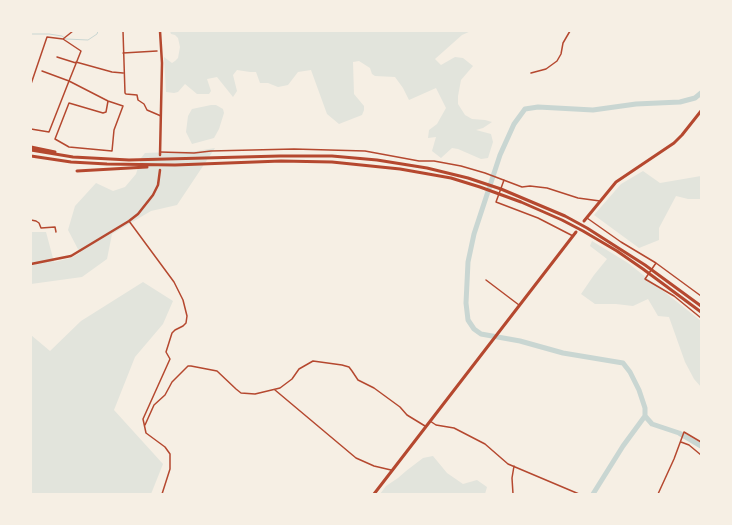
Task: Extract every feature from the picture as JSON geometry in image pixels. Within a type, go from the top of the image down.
[{"type":"highway","points":[[586,219],[620,178],[674,143],[701,111]]},
{"type":"highway","points":[[31,147],[73,157]]},
{"type":"highway","points":[[31,150],[73,157],[129,160],[280,156],[354,157],[401,163],[468,178],[544,206],[587,228],[645,265],[701,306]]},
{"type":"highway","points":[[31,156],[72,162],[101,164],[175,164],[281,161],[332,162],[400,168],[426,173],[500,193],[542,210],[590,235],[643,269],[701,312]]},
{"type":"highway","points":[[77,171],[175,164]]},
{"type":"highway","points":[[374,494],[576,232]]},
{"type":"main road","points":[[160,31],[162,56],[160,153]]},
{"type":"main road","points":[[31,264],[71,256],[129,221],[138,214],[153,195],[158,185],[160,170]]},
{"type":"street","points":[[64,38],[73,31]]},
{"type":"street","points":[[136,31],[122,31],[125,94],[137,95],[138,100],[144,104],[147,110],[161,116]]},
{"type":"street","points":[[531,73],[546,69],[556,61],[561,54],[563,43],[570,31]]},
{"type":"street","points":[[31,84],[47,37],[64,38],[81,50],[49,132],[31,129]]},
{"type":"street","points":[[123,53],[158,51]]},
{"type":"street","points":[[57,57],[112,72],[124,73]]},
{"type":"street","points":[[42,70],[69,81],[108,101],[123,106],[114,130],[112,151],[69,147],[55,139],[69,103],[104,113],[106,112],[108,101]]},
{"type":"street","points":[[160,153],[194,153],[261,149],[353,150],[419,161],[434,161],[461,166],[525,187],[530,186],[547,188],[578,198],[600,201]]},
{"type":"street","points":[[504,180],[496,202],[538,218],[573,236]]},
{"type":"street","points":[[586,219],[701,296]]},
{"type":"street","points":[[31,220],[40,223],[41,228],[55,227],[56,232]]},
{"type":"street","points":[[129,221],[174,282],[183,300],[187,316],[186,323],[174,330],[172,333],[166,352],[170,360],[143,419],[146,433],[165,446],[170,454],[170,469],[162,494]]},
{"type":"street","points":[[655,264],[645,279],[674,296],[701,318]]},
{"type":"street","points":[[486,280],[519,306]]},
{"type":"street","points":[[145,425],[154,405],[165,395],[172,382],[188,366],[217,371],[236,390],[241,393],[255,394],[275,390],[287,383],[299,369],[308,363],[319,362],[349,367],[358,380],[363,384],[374,388],[400,407],[407,415],[426,426]]},
{"type":"street","points":[[275,390],[356,458],[374,466],[392,471]]},
{"type":"street","points":[[430,421],[436,425],[454,428],[485,444],[508,464],[580,494]]},
{"type":"street","points":[[658,494],[684,432],[701,442]]},
{"type":"street","points":[[681,441],[689,445],[701,455]]},
{"type":"street","points":[[513,494],[512,478],[514,466]]},
{"type":"shaded area","points":[[170,31],[471,31],[462,35],[435,59],[441,65],[455,57],[463,58],[473,66],[461,80],[458,104],[465,115],[472,119],[492,122],[483,128],[476,130],[491,134],[493,142],[488,158],[481,159],[452,148],[441,158],[432,151],[436,137],[428,138],[429,130],[437,124],[446,108],[436,88],[409,100],[395,77],[375,76],[372,74],[370,68],[359,61],[353,62],[354,94],[364,106],[364,110],[362,115],[339,124],[327,114],[311,70],[298,72],[288,85],[278,87],[268,83],[260,83],[256,72],[237,70],[233,75],[237,91],[233,97],[217,77],[207,79],[211,91],[209,94],[197,94],[185,84],[178,92],[166,92],[164,57],[172,63],[178,58],[180,47],[178,38],[171,34]]},
{"type":"shaded area","points":[[216,105],[223,109],[224,113],[219,129],[214,138],[192,144],[186,132],[188,116],[192,109]]},
{"type":"shaded area","points":[[215,148],[177,205],[151,211],[112,234],[107,259],[82,277],[31,284],[31,232],[46,232],[54,262],[71,258],[80,253],[68,230],[75,206],[96,183],[113,191],[125,187],[136,174],[141,158],[145,153],[197,151]]},
{"type":"shaded area","points":[[643,171],[660,183],[701,176],[701,199],[688,199],[676,196],[659,228],[659,240],[639,248],[594,215],[621,184]]},
{"type":"shaded area","points":[[592,241],[628,263],[701,321],[701,387],[694,379],[685,362],[669,317],[658,316],[648,299],[633,306],[595,304],[581,294],[607,259],[590,246]]},
{"type":"shaded area","points":[[143,282],[173,301],[163,324],[135,357],[114,410],[163,464],[151,494],[31,494],[31,335],[50,351],[81,321]]},
{"type":"shaded area","points":[[433,456],[447,473],[463,484],[477,480],[487,487],[485,494],[380,494],[386,486],[423,458]]},
{"type":"waterway","points":[[31,34],[49,34],[62,36],[66,39],[88,40],[97,34],[98,31]]},
{"type":"waterway","points":[[593,494],[623,446],[645,416],[645,408],[639,390],[630,372],[623,363],[563,353],[520,341],[481,334],[474,329],[468,320],[466,303],[468,262],[474,234],[500,155],[514,124],[525,109],[538,107],[593,110],[636,104],[680,102],[695,98],[701,93]]},
{"type":"waterway","points":[[645,416],[652,424],[679,433],[701,446]]}]
